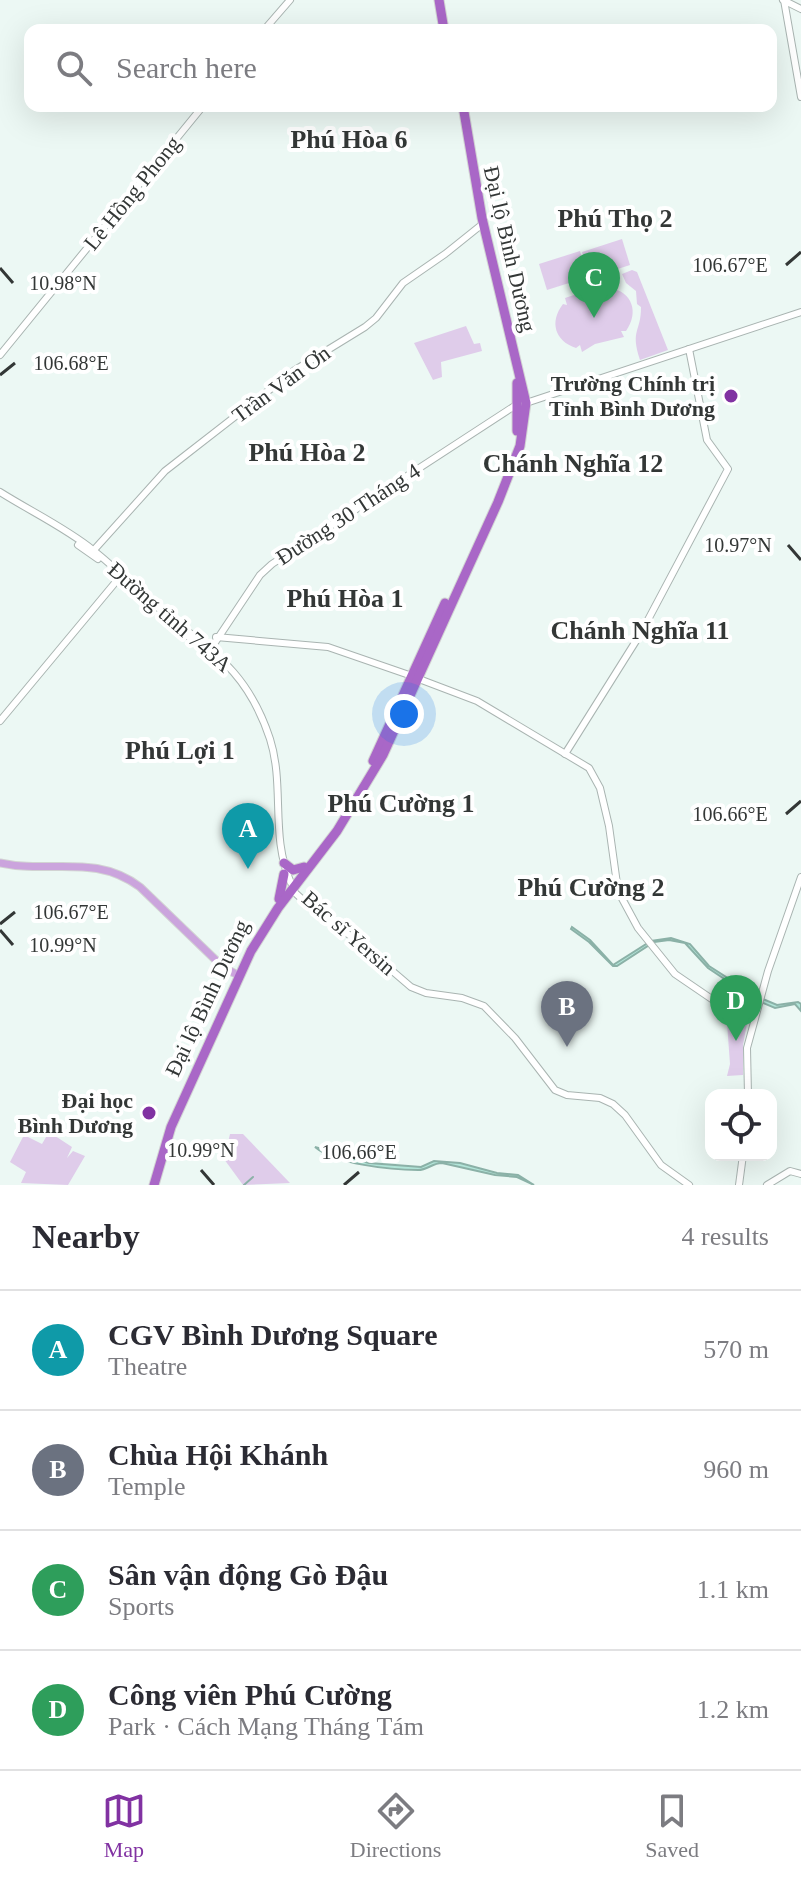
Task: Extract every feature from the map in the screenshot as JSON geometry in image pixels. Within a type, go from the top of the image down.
[{"type":"highway","points":[[441,0],[445,24]]},
{"type":"highway","name":"Đại lộ Bình Dương","points":[[461,112],[480,228],[522,402]]},
{"type":"highway","name":"Đại lộ Bình Dương","points":[[151,1185],[158,1149],[234,972],[255,933],[303,873],[361,790],[479,536],[515,444],[522,402],[461,112]]},
{"type":"highway","points":[[284,869],[303,873],[302,896],[281,901],[284,869]]},
{"type":"highway","name":"Đại lộ Bình Dương","points":[[151,1185],[171,1127],[229,999],[234,972]]},
{"type":"main road","points":[[0,862],[113,870],[140,887],[224,968],[234,972]]},
{"type":"street","points":[[268,24],[288,0]]},
{"type":"street","points":[[783,0],[801,9]]},
{"type":"street","points":[[783,0],[801,97]]},
{"type":"street","name":"Lê Hồng Phong","points":[[0,353],[196,112]]},
{"type":"street","name":"Trần Văn Ơn","points":[[94,553],[165,471],[295,370],[365,327],[376,318],[403,283],[480,228]]},
{"type":"street","name":"Đường 30 Tháng 4","points":[[209,651],[260,575],[272,564],[522,402],[801,312]]},
{"type":"street","points":[[563,753],[630,648],[706,504],[711,501],[728,469],[707,440],[689,349]]},
{"type":"street","name":"Đường tỉnh 743A","points":[[0,494],[94,553],[239,676],[264,723],[275,764],[277,848],[292,886]]},
{"type":"street","name":"Đường tỉnh 743A","points":[[94,553],[119,578],[209,651]]},
{"type":"street","points":[[0,721],[119,578]]},
{"type":"street","points":[[216,637],[328,647],[415,677],[477,701],[585,765],[597,783],[609,826],[619,897],[649,943],[684,981],[719,1004],[754,1019]]},
{"type":"street","points":[[748,1089],[747,1048],[754,1019],[801,877]]},
{"type":"street","name":"Bác sĩ Yersin","points":[[292,886],[370,949],[411,987],[484,1006],[515,1038],[555,1090],[567,1095],[600,1098],[613,1104],[625,1115],[655,1158],[672,1175],[689,1185]]},
{"type":"street","points":[[739,1185],[742,1161]]},
{"type":"street","points":[[767,1185],[790,1171],[801,1174]]},
{"type":"street","points":[[669,1185],[672,1175]]},
{"type":"shaded area","points":[[622,239],[630,265],[590,278],[582,252]]},
{"type":"shaded area","points":[[580,251],[588,277],[547,290],[539,264]]},
{"type":"shaded area","points":[[632,270],[637,272],[668,350],[640,360],[636,336],[641,307],[637,304],[636,291],[626,283],[622,274]]},
{"type":"shaded area","points":[[604,285],[607,292],[609,288],[617,290],[628,298],[633,310],[630,324],[626,331],[621,331],[624,337],[595,344],[582,352],[580,345],[576,348],[569,345],[559,336],[556,317],[563,304],[567,305],[565,298]]},
{"type":"shaded area","points":[[466,326],[474,344],[480,343],[482,351],[441,362],[442,377],[433,380],[414,343]]},
{"type":"shaded area","points":[[572,927],[590,940],[613,965],[651,941],[671,938],[690,944],[709,966],[756,996],[777,1005],[798,1002],[801,1011],[795,1004],[775,1008],[756,1000],[708,968],[685,943],[669,940],[654,942],[613,966]]},
{"type":"shaded area","points":[[726,1009],[748,1018],[743,1045],[743,1075],[727,1076],[730,1064]]},
{"type":"shaded area","points":[[49,1132],[72,1147],[67,1158],[73,1151],[85,1156],[68,1185],[21,1183],[26,1172],[10,1162],[24,1135],[42,1144]]},
{"type":"shaded area","points":[[230,1134],[243,1134],[290,1183],[243,1185],[224,1159]]},
{"type":"shaded area","points":[[315,1147],[369,1163],[421,1167],[434,1161],[460,1163],[518,1175],[534,1185],[517,1177],[442,1163],[418,1170],[364,1165],[336,1158]]},
{"type":"waterway","points":[[244,1185],[253,1177]]},
{"type":"place","name":"Sân vận động Gò Đậu","points":[[594,318]]},
{"type":"place","name":"Trường Chính trị Tỉnh Bình Dương","points":[[731,396]]},
{"type":"place","name":"CGV Bình Dương Square","points":[[248,869]]},
{"type":"place","name":"Công viên Phú Cường","points":[[736,1041]]},
{"type":"place","name":"Chùa Hội Khánh","points":[[567,1047]]},
{"type":"place","name":"Đại học Bình Dương","points":[[149,1113]]},
{"type":"district","name":"Phú Hòa 6","points":[[349,139]]},
{"type":"district","name":"Phú Thọ 2","points":[[615,218]]},
{"type":"district","name":"Phú Hòa 2","points":[[307,452]]},
{"type":"district","name":"Chánh Nghĩa 12","points":[[573,463]]},
{"type":"district","name":"Phú Hòa 1","points":[[345,598]]},
{"type":"district","name":"Chánh Nghĩa 11","points":[[640,630]]},
{"type":"district","name":"Phú Lợi 1","points":[[180,750]]},
{"type":"district","name":"Phú Cường 1","points":[[401,803]]},
{"type":"district","name":"Phú Cường 2","points":[[591,887]]}]
